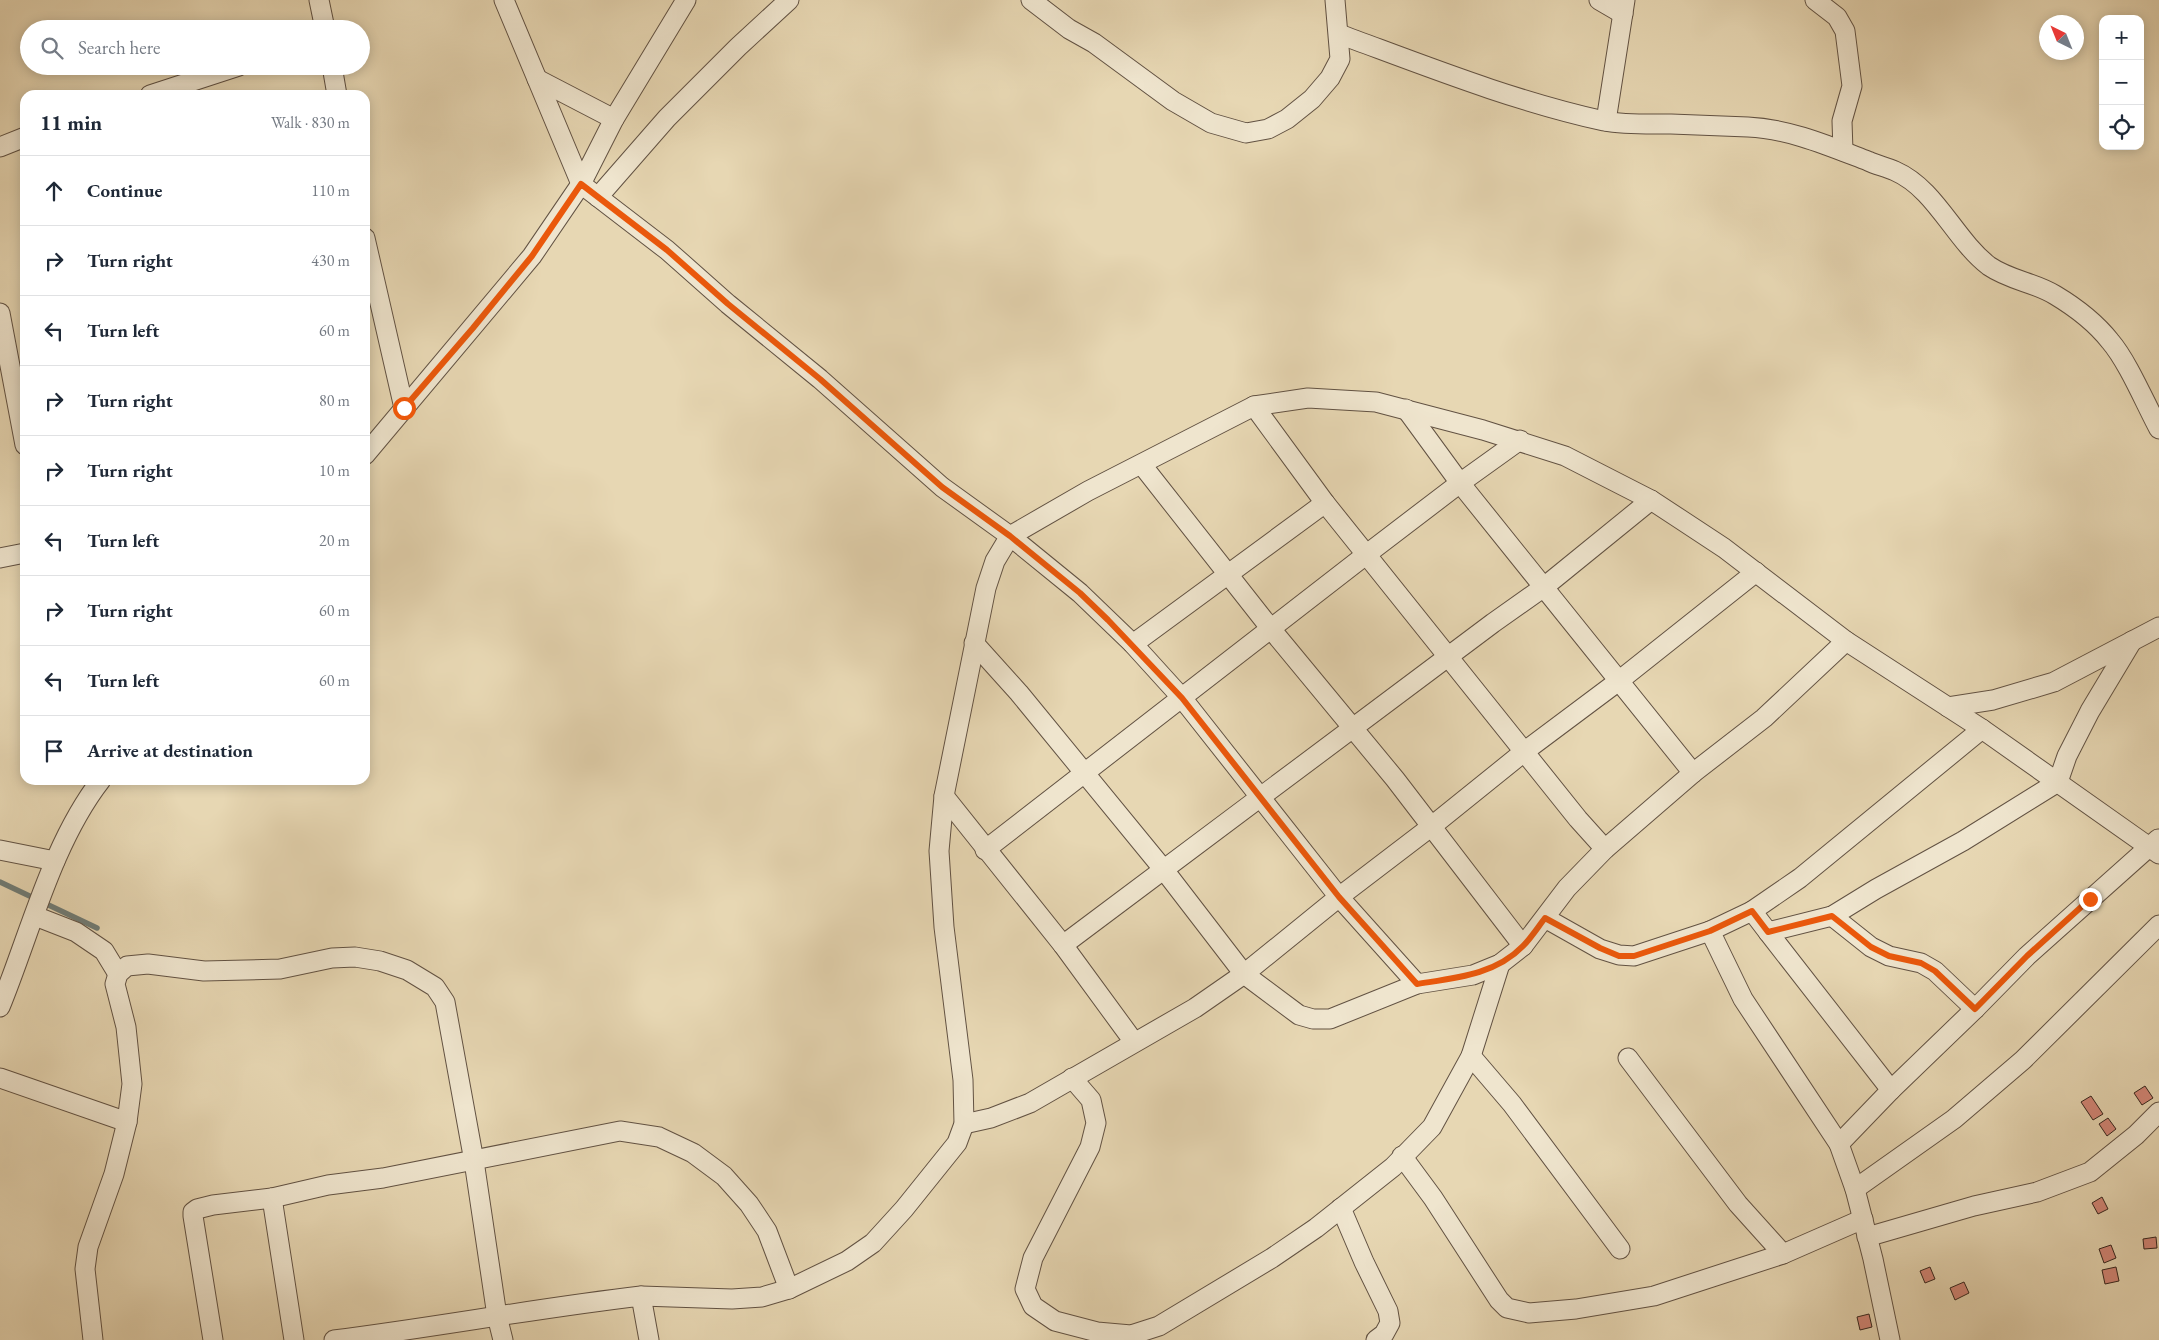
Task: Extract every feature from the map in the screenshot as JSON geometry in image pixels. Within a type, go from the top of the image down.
[{"type":"street","points":[[320,0],[323,20]]},
{"type":"street","points":[[504,0],[581,184],[667,250],[728,304],[820,379],[942,487],[1010,536],[1080,593],[1133,644],[1182,698],[1339,897],[1417,984]]},
{"type":"street","points":[[370,448],[532,256],[581,184],[614,119],[686,0]]},
{"type":"street","points":[[598,197],[667,118],[738,47],[789,0]]},
{"type":"street","points":[[1031,0],[1068,29],[1094,43],[1173,101],[1211,123],[1246,132],[1268,129],[1287,120],[1312,99],[1330,78],[1340,59],[1335,0]]},
{"type":"street","points":[[1600,0],[1624,7],[1606,121]]},
{"type":"street","points":[[1815,0],[1837,17],[1845,31],[1852,86],[1842,121],[1843,151]]},
{"type":"street","points":[[1339,34],[1485,88],[1606,121],[1629,124],[1750,127],[1782,132],[1843,151],[1896,171],[1927,196],[1952,228],[1987,264],[2004,276],[2052,293],[2073,306],[2096,325],[2120,356],[2159,429]]},
{"type":"street","points":[[165,90],[211,75]]},
{"type":"street","points":[[334,75],[337,90]]},
{"type":"street","points":[[537,79],[614,119]]},
{"type":"street","points":[[0,147],[20,139]]},
{"type":"street","points":[[370,282],[372,300],[404,408]]},
{"type":"street","points":[[0,314],[11,356],[20,413]]},
{"type":"street","points":[[334,1340],[422,1335],[497,1316],[641,1296],[732,1299],[762,1297],[789,1289],[847,1261],[873,1243],[938,1169],[957,1144],[964,1124],[963,1080],[944,927],[938,851],[944,796],[974,643],[995,562],[1010,536],[1088,491],[1254,406],[1308,398],[1376,402],[1520,440],[1565,456],[1650,500],[1724,548],[1846,641],[1982,729],[2058,782],[2156,846],[2027,956],[1839,1144]]},
{"type":"street","points":[[1254,406],[1325,503],[1578,819],[1605,849]]},
{"type":"street","points":[[1406,409],[1460,483],[1693,773]]},
{"type":"street","points":[[985,850],[1367,554],[1520,440]]},
{"type":"street","points":[[1142,465],[1271,629],[1354,727],[1523,946]]},
{"type":"street","points":[[1063,945],[1447,656],[1544,587],[1650,500]]},
{"type":"street","points":[[1133,644],[1325,503]]},
{"type":"street","points":[[0,558],[20,554]]},
{"type":"street","points":[[964,1124],[991,1118],[1030,1103],[1196,1008],[1244,974],[1339,897],[1432,826],[1525,751],[1620,680],[1756,572]]},
{"type":"street","points":[[1948,708],[1993,700],[2054,682],[2159,627]]},
{"type":"street","points":[[974,643],[1019,693],[1164,870],[1244,974],[1298,1015],[1313,1019],[1330,1019],[1417,984],[1473,975],[1500,964],[1523,946],[1567,888],[1605,849],[1693,773],[1764,718],[1846,641]]},
{"type":"street","points":[[1768,932],[1832,916],[1876,889],[1964,841],[2058,782],[2067,756],[2090,711],[2132,641]]},
{"type":"street","points":[[1545,918],[1600,948],[1619,956],[1641,954],[1710,931],[1752,911],[1800,878],[1982,729]]},
{"type":"street","points":[[0,1007],[55,861],[93,785]]},
{"type":"street","points":[[944,796],[985,850],[1063,945],[1134,1042]]},
{"type":"street","points":[[0,850],[55,861]]},
{"type":"street","points":[[1752,911],[1891,1090]]},
{"type":"street","points":[[35,914],[76,932],[104,951],[118,974]]},
{"type":"street","points":[[1832,916],[1871,947],[1889,956],[1921,963],[1935,971],[1975,1009]]},
{"type":"street","points":[[1855,1189],[1954,1119],[2023,1060],[2159,925]]},
{"type":"street","points":[[1710,931],[1743,999],[1839,1144],[1855,1189],[1890,1340]]},
{"type":"street","points":[[93,1340],[85,1269],[88,1247],[114,1174],[127,1122],[132,1076],[126,1027],[115,984],[118,974],[127,966],[148,964],[204,971],[280,969],[332,958],[355,957],[380,961],[406,970],[435,987],[445,1002],[474,1161],[497,1316],[503,1340]]},
{"type":"street","points":[[1072,1078],[1091,1100],[1096,1123],[1090,1147],[1033,1258],[1025,1289],[1033,1306],[1055,1321],[1097,1332],[1131,1336],[1159,1326],[1272,1258],[1341,1208],[1393,1167],[1432,1127],[1471,1056],[1486,1014],[1500,964]]},
{"type":"street","points":[[1471,1056],[1512,1104],[1620,1249]]},
{"type":"street","points":[[1628,1058],[1738,1204],[1783,1254]]},
{"type":"street","points":[[0,1078],[127,1122]]},
{"type":"street","points":[[1402,1156],[1433,1198],[1499,1300],[1507,1308],[1538,1312],[1654,1296],[1865,1228],[2037,1192],[2090,1172],[2136,1135],[2159,1112]]},
{"type":"street","points":[[213,1340],[194,1212],[198,1209],[213,1205],[272,1198],[328,1185],[383,1178],[620,1131],[659,1137],[693,1153],[724,1176],[749,1204],[767,1232],[789,1289]]},
{"type":"street","points":[[272,1198],[294,1340]]},
{"type":"street","points":[[1341,1208],[1388,1311],[1390,1323],[1384,1334],[1376,1340]]},
{"type":"street","points":[[641,1296],[649,1340]]},
{"type":"building","points":[[2145,1086],[2153,1098],[2142,1105],[2134,1093]]},
{"type":"building","points":[[2091,1096],[2103,1114],[2093,1120],[2081,1102]]},
{"type":"building","points":[[2108,1118],[2116,1129],[2107,1136],[2099,1124]]},
{"type":"building","points":[[2102,1197],[2108,1209],[2098,1214],[2092,1203]]},
{"type":"building","points":[[2156,1237],[2157,1248],[2144,1249],[2143,1239]]},
{"type":"building","points":[[2111,1245],[2116,1258],[2104,1263],[2099,1249]]},
{"type":"building","points":[[1930,1267],[1935,1279],[1925,1283],[1920,1271]]},
{"type":"building","points":[[2116,1267],[2119,1281],[2105,1284],[2102,1270]]},
{"type":"building","points":[[1964,1282],[1969,1293],[1955,1300],[1950,1288]]},
{"type":"building","points":[[1869,1314],[1872,1327],[1860,1330],[1857,1317]]},
{"type":"waterway","points":[[0,882],[97,928]]},
{"type":"route","points":[[404,408],[532,256],[581,184],[667,250],[728,304],[820,379],[942,487],[988,522],[1010,536],[1080,593],[1133,644],[1182,698],[1339,897],[1417,984],[1473,975],[1500,964],[1523,946],[1545,918],[1600,948],[1619,956],[1634,956],[1655,951],[1710,931],[1752,911],[1768,932],[1832,916],[1871,947],[1889,956],[1921,963],[1935,971],[1975,1009],[2027,956],[2090,899]]}]
